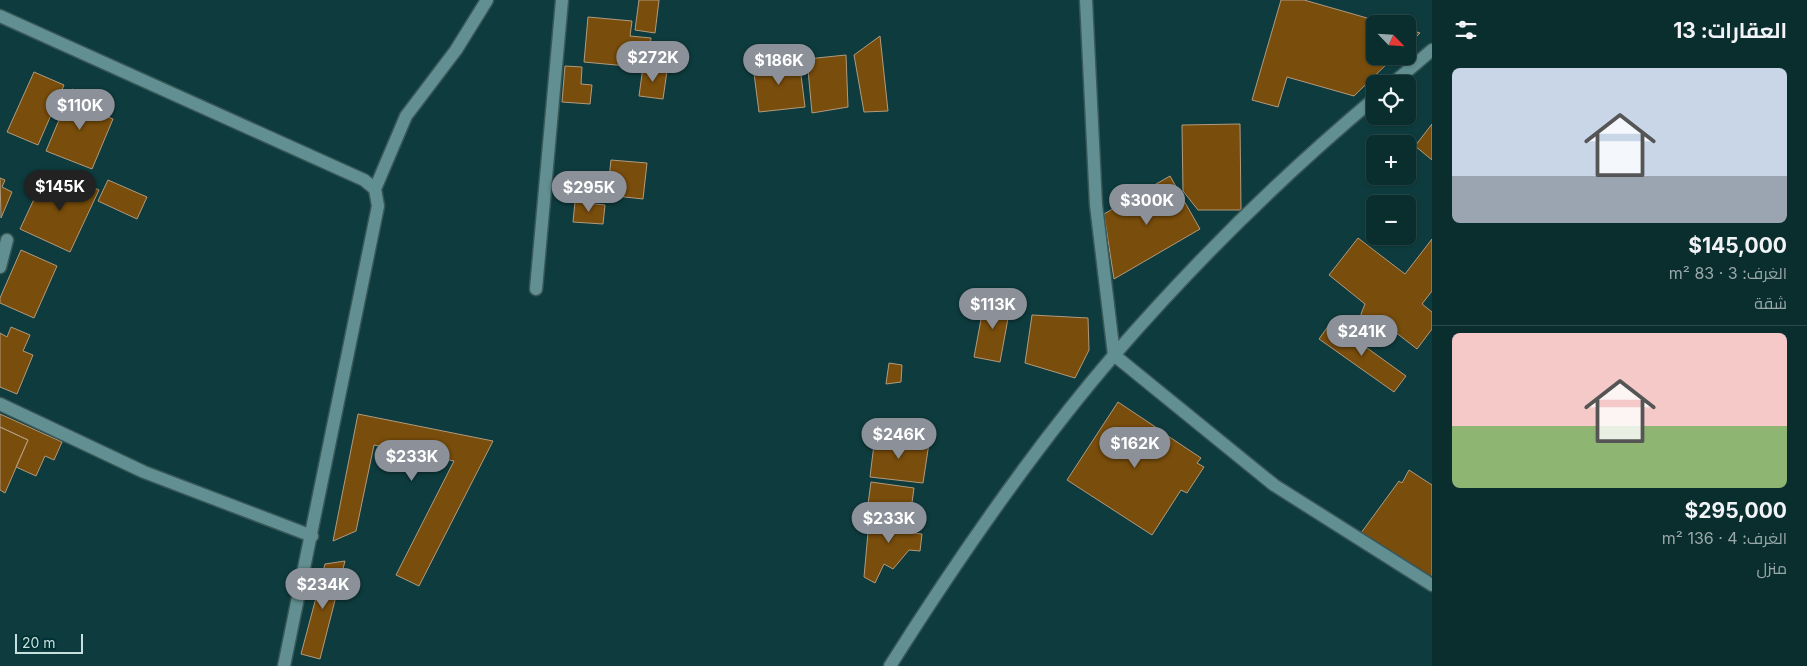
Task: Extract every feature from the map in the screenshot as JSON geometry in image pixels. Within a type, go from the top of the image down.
[{"type":"street","points":[[284,666],[378,206],[376,190],[406,116],[456,50],[487,0]]},
{"type":"street","points":[[536,289],[562,0]]},
{"type":"street","points":[[1086,0],[1096,205],[1114,355],[1274,485],[1432,585]]},
{"type":"street","points":[[0,16],[364,180],[376,190]]},
{"type":"street","points":[[1403,75],[1432,50]]},
{"type":"street","points":[[890,666],[984,526],[1114,355],[1234,229],[1366,106]]},
{"type":"street","points":[[0,267],[7,240]]},
{"type":"street","points":[[0,404],[144,472],[312,536]]},
{"type":"building","points":[[639,0],[659,0],[655,33],[635,30]]},
{"type":"building","points":[[1281,0],[1304,0],[1366,18],[1366,65],[1386,65],[1376,75],[1366,75],[1366,84],[1354,96],[1287,77],[1278,107],[1252,100]]},
{"type":"building","points":[[588,17],[632,21],[630,36],[651,38],[648,68],[584,62]]},
{"type":"building","points":[[880,36],[888,111],[864,112],[854,55]]},
{"type":"building","points":[[846,55],[848,107],[812,113],[807,59]]},
{"type":"building","points":[[799,59],[805,107],[759,112],[753,66]]},
{"type":"building","points":[[565,66],[582,67],[581,84],[592,85],[590,104],[562,102]]},
{"type":"building","points":[[643,67],[667,71],[663,99],[639,96]]},
{"type":"building","points":[[34,72],[64,85],[38,145],[7,132]]},
{"type":"building","points":[[72,89],[94,98],[89,109],[113,119],[92,169],[46,151]]},
{"type":"building","points":[[1240,124],[1241,210],[1198,210],[1183,191],[1182,125]]},
{"type":"building","points":[[1432,124],[1432,160],[1416,147]]},
{"type":"building","points":[[611,160],[647,163],[643,199],[597,194],[599,177],[609,178]]},
{"type":"building","points":[[64,174],[99,190],[70,252],[20,229],[43,180],[58,187]]},
{"type":"building","points":[[1170,176],[1200,229],[1114,279],[1104,214]]},
{"type":"building","points":[[0,178],[5,180],[2,187],[12,192],[1,218]]},
{"type":"building","points":[[108,180],[147,197],[137,219],[98,201]]},
{"type":"building","points":[[575,202],[605,205],[603,224],[573,222]]},
{"type":"building","points":[[1358,238],[1405,274],[1432,239],[1432,291],[1422,304],[1432,312],[1432,329],[1417,349],[1381,321],[1378,326],[1380,333],[1364,326],[1361,314],[1365,304],[1329,275]]},
{"type":"building","points":[[21,250],[57,266],[34,318],[0,303],[0,298]]},
{"type":"building","points":[[985,298],[1011,302],[1000,362],[974,357]]},
{"type":"building","points":[[1032,315],[1088,318],[1089,350],[1075,378],[1025,363]]},
{"type":"building","points":[[1331,322],[1406,376],[1394,392],[1319,339]]},
{"type":"building","points":[[11,327],[30,335],[23,351],[33,355],[17,394],[0,387],[0,333],[7,337]]},
{"type":"building","points":[[889,363],[902,365],[901,382],[886,384]]},
{"type":"building","points":[[1118,402],[1157,428],[1154,432],[1165,440],[1168,436],[1201,458],[1197,463],[1204,467],[1187,493],[1181,490],[1152,535],[1067,480]]},
{"type":"building","points":[[0,414],[62,442],[54,460],[45,456],[36,476],[16,467],[28,440],[0,427]]},
{"type":"building","points":[[358,414],[493,441],[419,586],[396,575],[454,461],[374,445],[356,531],[333,541]]},
{"type":"building","points":[[0,427],[28,440],[5,493],[0,490]]},
{"type":"building","points":[[875,436],[929,443],[923,483],[870,477]]},
{"type":"building","points":[[1409,470],[1432,485],[1432,580],[1361,533],[1399,481],[1402,483]]},
{"type":"building","points":[[871,482],[914,488],[911,510],[868,504]]},
{"type":"building","points":[[888,511],[899,512],[899,519],[914,520],[912,533],[922,534],[920,551],[909,550],[893,569],[884,564],[875,583],[864,577],[869,521],[887,523]]},
{"type":"building","points":[[345,561],[320,659],[301,654],[325,564]]}]
